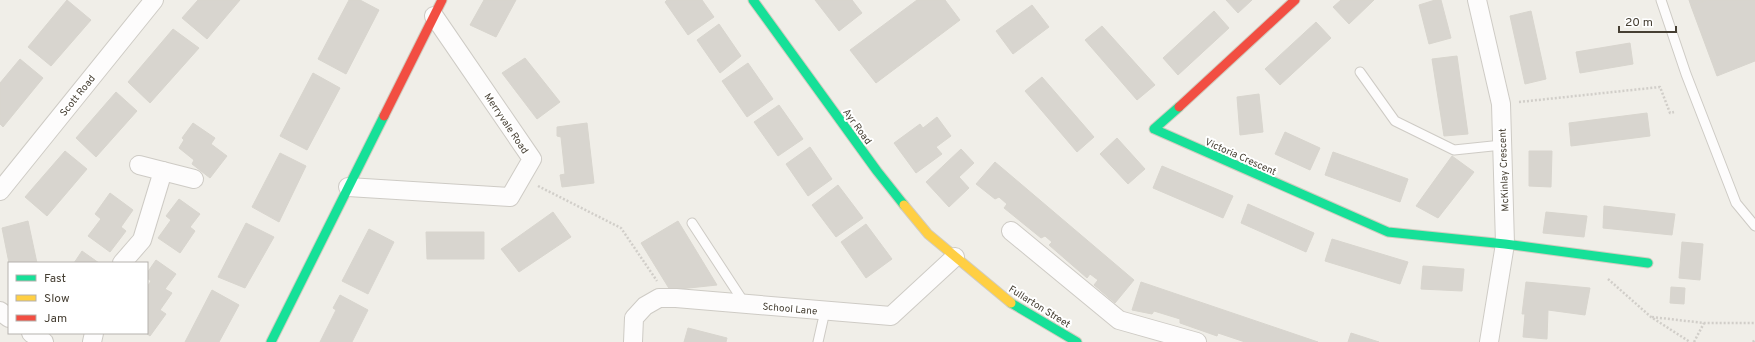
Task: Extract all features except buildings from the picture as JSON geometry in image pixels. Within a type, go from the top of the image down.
[{"type":"street","name":"Scott Road","points":[[0,191],[154,0]]},
{"type":"street","name":"Ayr Road","points":[[753,0],[877,171],[928,234],[955,257]]},
{"type":"street","name":"Victoria Crescent","points":[[1295,0],[1154,129],[1388,232],[1505,244]]},
{"type":"street","name":"McKinlay Crescent","points":[[1477,0],[1501,104],[1505,244],[1489,342]]},
{"type":"street","name":"Merryvale Road","points":[[348,187],[510,197],[532,159],[438,8]]},
{"type":"street","name":"Merryvale Road","points":[[271,342],[438,8]]},
{"type":"street","points":[[139,165],[194,179]]},
{"type":"street","points":[[123,262],[142,240],[163,171]]},
{"type":"street","points":[[1011,231],[1118,320],[1197,342]]},
{"type":"street","points":[[1505,244],[1648,263]]},
{"type":"street","name":"School Lane","points":[[633,342],[634,318],[645,306],[659,298],[891,316],[955,257]]},
{"type":"street","name":"Fullarton Street","points":[[955,257],[1010,302],[1077,342]]},
{"type":"street","points":[[0,311],[8,317]]},
{"type":"street","points":[[32,334],[44,342]]},
{"type":"lane","points":[[1661,0],[1686,74],[1736,203],[1755,226]]},
{"type":"lane","points":[[1360,72],[1394,121],[1454,150],[1502,145]]},
{"type":"lane","points":[[692,223],[745,304]]},
{"type":"lane","points":[[818,342],[825,310]]},
{"type":"path","points":[[1501,104],[1660,87],[1670,113],[1674,112]]},
{"type":"path","points":[[521,178],[621,228],[668,298]]},
{"type":"path","points":[[1604,275],[1651,317],[1690,342]]},
{"type":"path","points":[[1651,317],[1704,323],[1755,323]]},
{"type":"path","points":[[1694,342],[1704,323]]},
{"type":"traffic: fast","points":[[753,0],[877,171],[904,205]]},
{"type":"traffic: fast","points":[[1179,107],[1154,129],[1388,232],[1505,244],[1648,263]]},
{"type":"traffic: fast","points":[[271,342],[384,116]]},
{"type":"traffic: fast","points":[[1011,303],[1077,342]]},
{"type":"traffic: slow","points":[[904,205],[928,234],[1011,303]]},
{"type":"traffic: jam","points":[[384,116],[442,0]]},
{"type":"traffic: jam","points":[[1179,107],[1295,0]]}]
